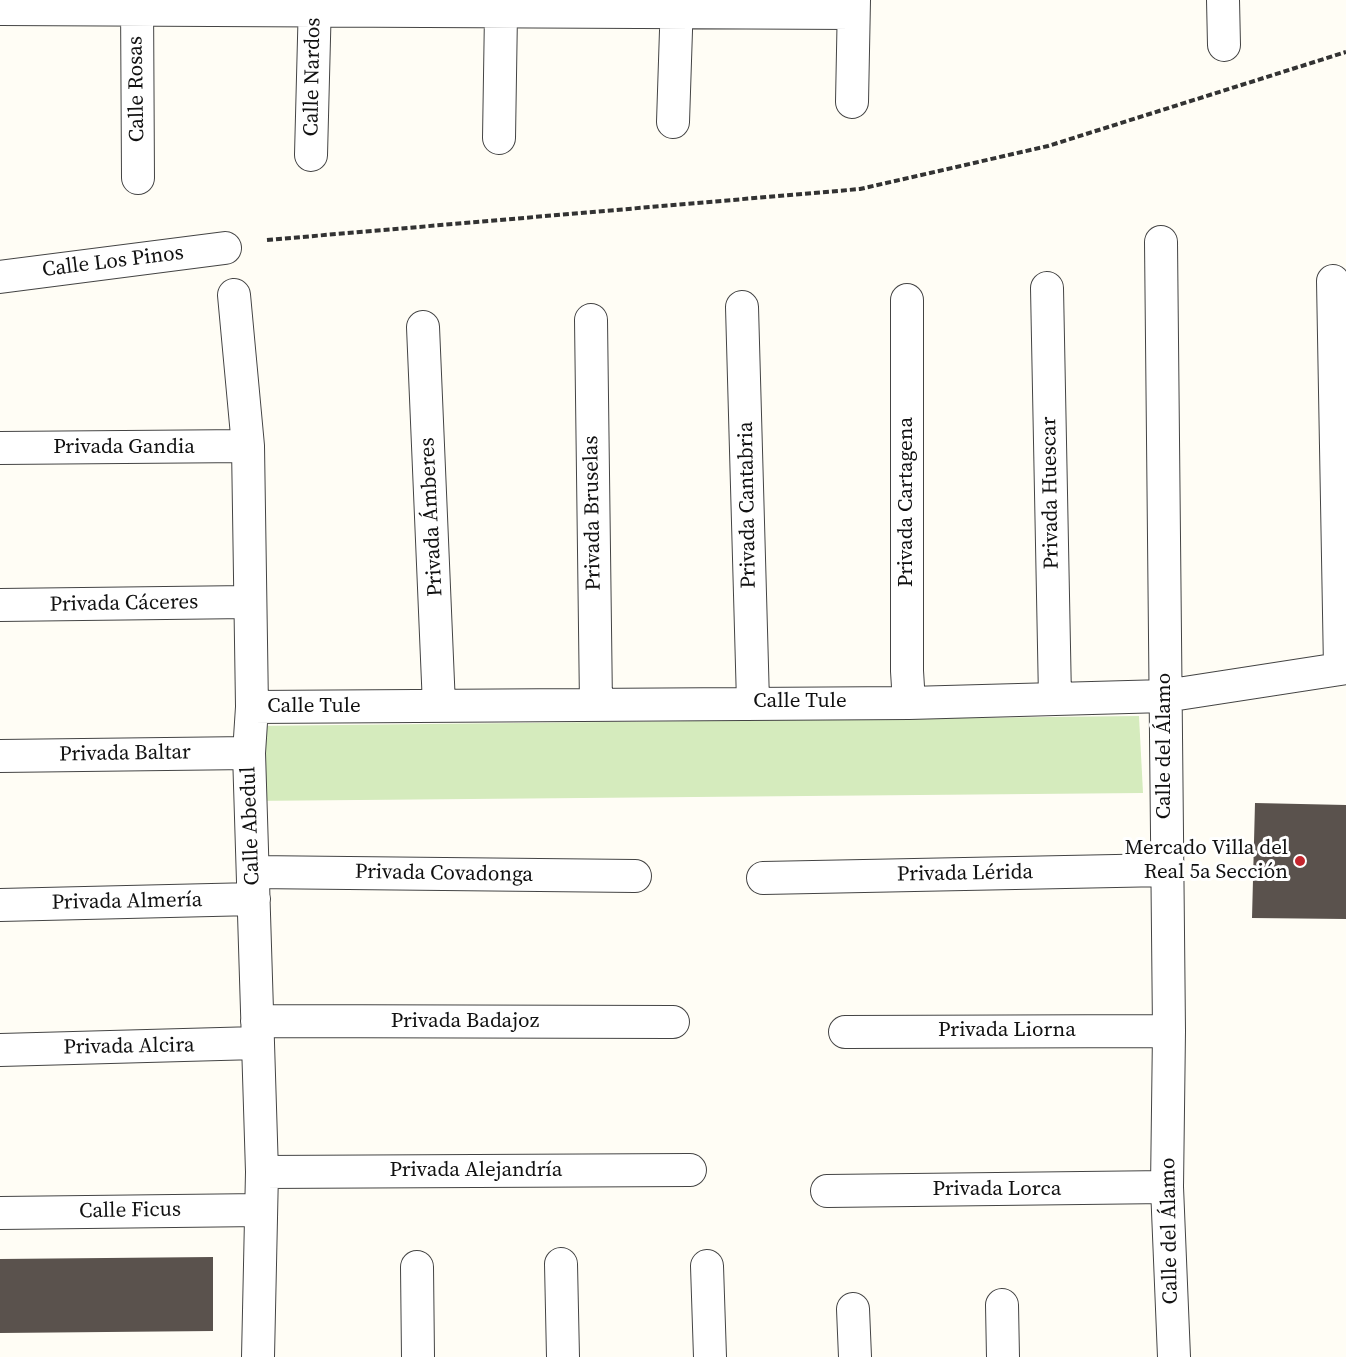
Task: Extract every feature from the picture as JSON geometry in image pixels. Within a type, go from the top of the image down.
[{"type":"street","points":[[1223,0],[1224,45]]},
{"type":"street","name":"Calle Rosas","points":[[137,6],[138,178]]},
{"type":"street","points":[[0,9],[314,6],[501,13],[677,6],[853,7],[852,102]]},
{"type":"street","name":"Calle Nardos","points":[[311,155],[314,6]]},
{"type":"street","points":[[673,122],[677,6]]},
{"type":"street","points":[[499,138],[501,13]]},
{"type":"street","name":"Calle del Álamo","points":[[1161,242],[1169,1031],[1167,1187],[1174,1357]]},
{"type":"street","name":"Calle Los Pinos","points":[[0,277],[225,248]]},
{"type":"street","points":[[1333,281],[1343,668]]},
{"type":"street","name":"Privada Huescar","points":[[1047,288],[1055,698]]},
{"type":"street","name":"Calle Abedul","points":[[234,295],[248,446],[248,602],[252,707],[249,753],[262,1172],[258,1357]]},
{"type":"street","name":"Privada Cartagena","points":[[907,300],[907,671],[909,703]]},
{"type":"street","name":"Privada Cantabria","points":[[742,307],[753,702]]},
{"type":"street","name":"Privada Bruselas","points":[[591,320],[596,705]]},
{"type":"street","name":"Privada Ámberes","points":[[423,327],[439,706]]},
{"type":"street","name":"Privada Gandia","points":[[0,448],[248,446]]},
{"type":"street","name":"Privada Cáceres","points":[[0,605],[248,602]]},
{"type":"street","name":"Calle Tule","points":[[252,707],[753,702],[909,703],[1165,696],[1343,668]]},
{"type":"street","name":"Privada Baltar","points":[[0,756],[249,753]]},
{"type":"street","name":"Privada Lérida","points":[[764,878],[1166,870]]},
{"type":"street","name":"Privada Covadonga","points":[[253,885],[635,876]]},
{"type":"street","name":"Privada Almería","points":[[0,905],[253,885]]},
{"type":"street","name":"Privada Badajoz","points":[[257,1032],[673,1022]]},
{"type":"street","name":"Privada Liorna","points":[[844,1032],[1169,1031]]},
{"type":"street","name":"Privada Alcira","points":[[0,1050],[257,1032]]},
{"type":"street","name":"Privada Alejandría","points":[[262,1172],[690,1170]]},
{"type":"street","name":"Privada Lorca","points":[[827,1191],[1167,1187]]},
{"type":"street","name":"Calle Ficus","points":[[0,1213],[261,1210]]},
{"type":"street","points":[[561,1264],[563,1357]]},
{"type":"street","points":[[707,1266],[710,1357]]},
{"type":"street","points":[[417,1267],[418,1357]]},
{"type":"street","points":[[1002,1305],[1003,1357]]},
{"type":"street","points":[[853,1309],[855,1357]]},
{"type":"path","points":[[267,240],[860,189],[1048,146],[1346,52]]},
{"type":"green space","points":[[1139,716],[1143,793],[246,801],[252,726]]},
{"type":"building","name":"Mercado Villa del Real 5a Sección","points":[[1255,803],[1346,805],[1346,919],[1252,918]]},
{"type":"building","points":[[213,1257],[213,1331],[0,1333],[0,1259]]},
{"type":"place","name":"Mercado Villa del Real 5a Sección","points":[[1300,861]]}]
